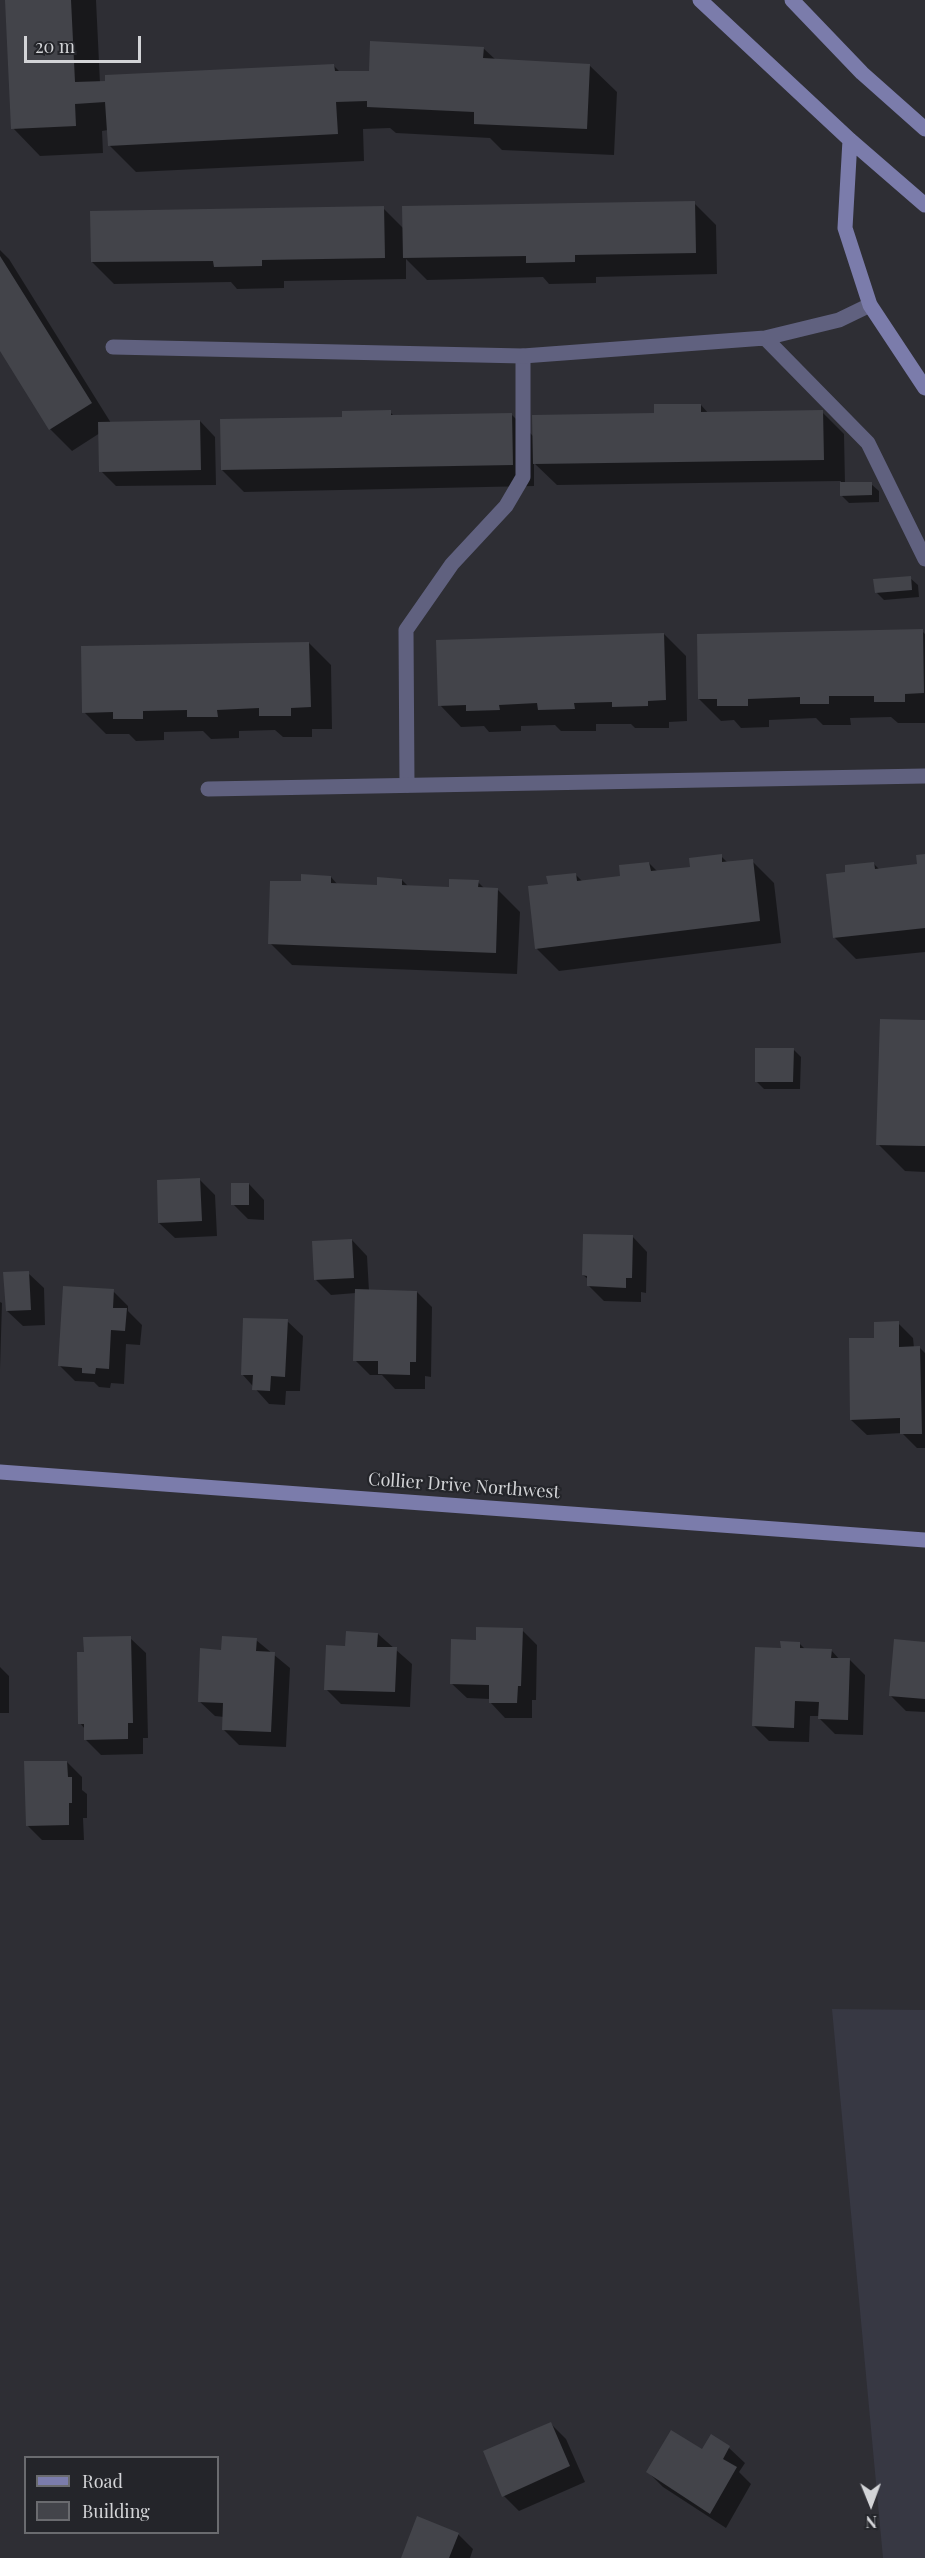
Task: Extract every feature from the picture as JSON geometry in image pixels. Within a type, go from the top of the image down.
[{"type":"main road","points":[[700,0],[850,140],[925,205]]},
{"type":"main road","points":[[792,0],[862,73],[925,129]]},
{"type":"main road","points":[[850,140],[845,228],[870,305],[925,388]]},
{"type":"main road","name":"Collier Drive Northwest","points":[[0,1472],[925,1540]]},
{"type":"street","points":[[113,346],[523,356],[765,338],[839,320],[870,305]]},
{"type":"street","points":[[765,338],[868,443],[925,559]]},
{"type":"street","points":[[407,785],[406,630],[452,564],[506,506],[523,477],[523,356]]},
{"type":"street","points":[[208,789],[925,776]]},
{"type":"shaded area","points":[[832,2009],[925,2010],[925,2558],[883,2558]]},
{"type":"building","points":[[5,0],[71,0],[75,82],[105,81],[105,75],[334,64],[335,71],[369,71],[370,41],[484,47],[483,58],[590,64],[587,129],[474,124],[474,112],[367,107],[367,101],[336,102],[338,134],[108,146],[105,102],[75,104],[76,126],[11,129]]},
{"type":"building","points":[[695,201],[696,253],[575,255],[575,262],[526,263],[526,256],[403,258],[402,206]]},
{"type":"building","points":[[384,206],[385,258],[262,260],[262,266],[214,267],[213,261],[91,262],[90,211]]},
{"type":"building","points":[[0,256],[92,403],[49,430],[0,351]]},
{"type":"building","points":[[654,404],[701,404],[701,412],[823,410],[824,460],[533,464],[532,415],[654,413]]},
{"type":"building","points":[[391,410],[391,415],[512,413],[513,465],[221,470],[220,419],[342,417],[342,411]]},
{"type":"building","points":[[200,420],[201,470],[99,472],[98,422]]},
{"type":"building","points":[[840,482],[872,482],[872,495],[840,496]]},
{"type":"building","points":[[911,576],[912,590],[875,593],[873,579]]},
{"type":"building","points":[[923,629],[924,693],[905,694],[905,702],[874,702],[874,696],[829,696],[829,704],[800,704],[800,697],[748,699],[748,706],[717,706],[717,699],[698,699],[697,634]]},
{"type":"building","points":[[664,633],[666,700],[648,701],[648,706],[612,707],[612,702],[574,703],[575,709],[538,710],[537,703],[499,705],[500,710],[466,711],[466,705],[438,706],[436,640]]},
{"type":"building","points":[[309,642],[311,707],[291,708],[291,716],[259,716],[259,708],[217,710],[218,717],[187,717],[187,710],[143,711],[143,719],[113,719],[113,712],[82,713],[81,646]]},
{"type":"building","points":[[722,854],[722,862],[753,859],[760,921],[535,949],[528,886],[548,884],[546,876],[576,873],[577,881],[620,876],[619,865],[649,862],[651,871],[690,867],[689,858]]},
{"type":"building","points":[[925,854],[925,928],[833,938],[826,874],[845,872],[845,865],[874,862],[875,869],[917,864],[916,855]]},
{"type":"building","points":[[301,874],[331,876],[331,883],[377,885],[377,877],[402,879],[402,885],[449,887],[449,879],[479,880],[478,887],[498,888],[496,953],[268,944],[270,881],[301,881]]},
{"type":"building","points":[[880,1019],[925,1020],[925,1146],[876,1145]]},
{"type":"building","points":[[755,1048],[794,1048],[793,1082],[755,1082]]},
{"type":"building","points":[[200,1178],[202,1221],[158,1223],[157,1180]]},
{"type":"building","points":[[231,1183],[249,1183],[249,1205],[231,1205]]},
{"type":"building","points":[[583,1234],[633,1235],[632,1278],[626,1278],[626,1288],[587,1286],[587,1276],[582,1275]]},
{"type":"building","points":[[352,1239],[354,1278],[314,1280],[312,1241]]},
{"type":"building","points":[[29,1271],[31,1310],[6,1311],[3,1272]]},
{"type":"building","points":[[63,1286],[114,1289],[113,1308],[127,1308],[125,1331],[111,1330],[109,1369],[96,1368],[95,1374],[82,1373],[82,1368],[58,1366]]},
{"type":"building","points":[[355,1289],[417,1291],[416,1362],[410,1362],[410,1375],[378,1374],[378,1361],[353,1361]]},
{"type":"building","points":[[243,1318],[288,1319],[285,1377],[271,1376],[270,1391],[252,1390],[253,1375],[241,1375]]},
{"type":"building","points":[[899,1321],[899,1347],[920,1346],[922,1434],[900,1434],[900,1418],[850,1420],[849,1338],[874,1338],[874,1322]]},
{"type":"building","points":[[476,1627],[523,1628],[521,1686],[518,1686],[517,1703],[489,1703],[489,1685],[450,1684],[451,1639],[476,1640]]},
{"type":"building","points":[[346,1631],[378,1633],[377,1647],[397,1647],[395,1692],[324,1690],[326,1645],[345,1646]]},
{"type":"building","points":[[131,1636],[133,1723],[128,1723],[128,1739],[84,1740],[84,1724],[78,1724],[77,1652],[84,1652],[83,1637]]},
{"type":"building","points":[[222,1636],[257,1638],[256,1651],[275,1652],[271,1732],[222,1730],[223,1703],[198,1702],[200,1648],[221,1650]]},
{"type":"building","points":[[894,1639],[925,1642],[925,1699],[889,1696]]},
{"type":"building","points":[[780,1641],[800,1642],[800,1648],[832,1649],[831,1658],[850,1658],[848,1720],[818,1719],[819,1702],[795,1701],[794,1728],[752,1726],[755,1647],[781,1648]]},
{"type":"building","points":[[24,1761],[67,1761],[68,1777],[72,1777],[69,1825],[26,1826]]},
{"type":"building","points":[[551,2422],[570,2466],[502,2497],[483,2451]]},
{"type":"building","points":[[671,2430],[702,2449],[711,2434],[730,2446],[723,2459],[737,2467],[710,2514],[646,2472]]},
{"type":"building","points":[[417,2516],[459,2533],[449,2558],[401,2558]]}]
